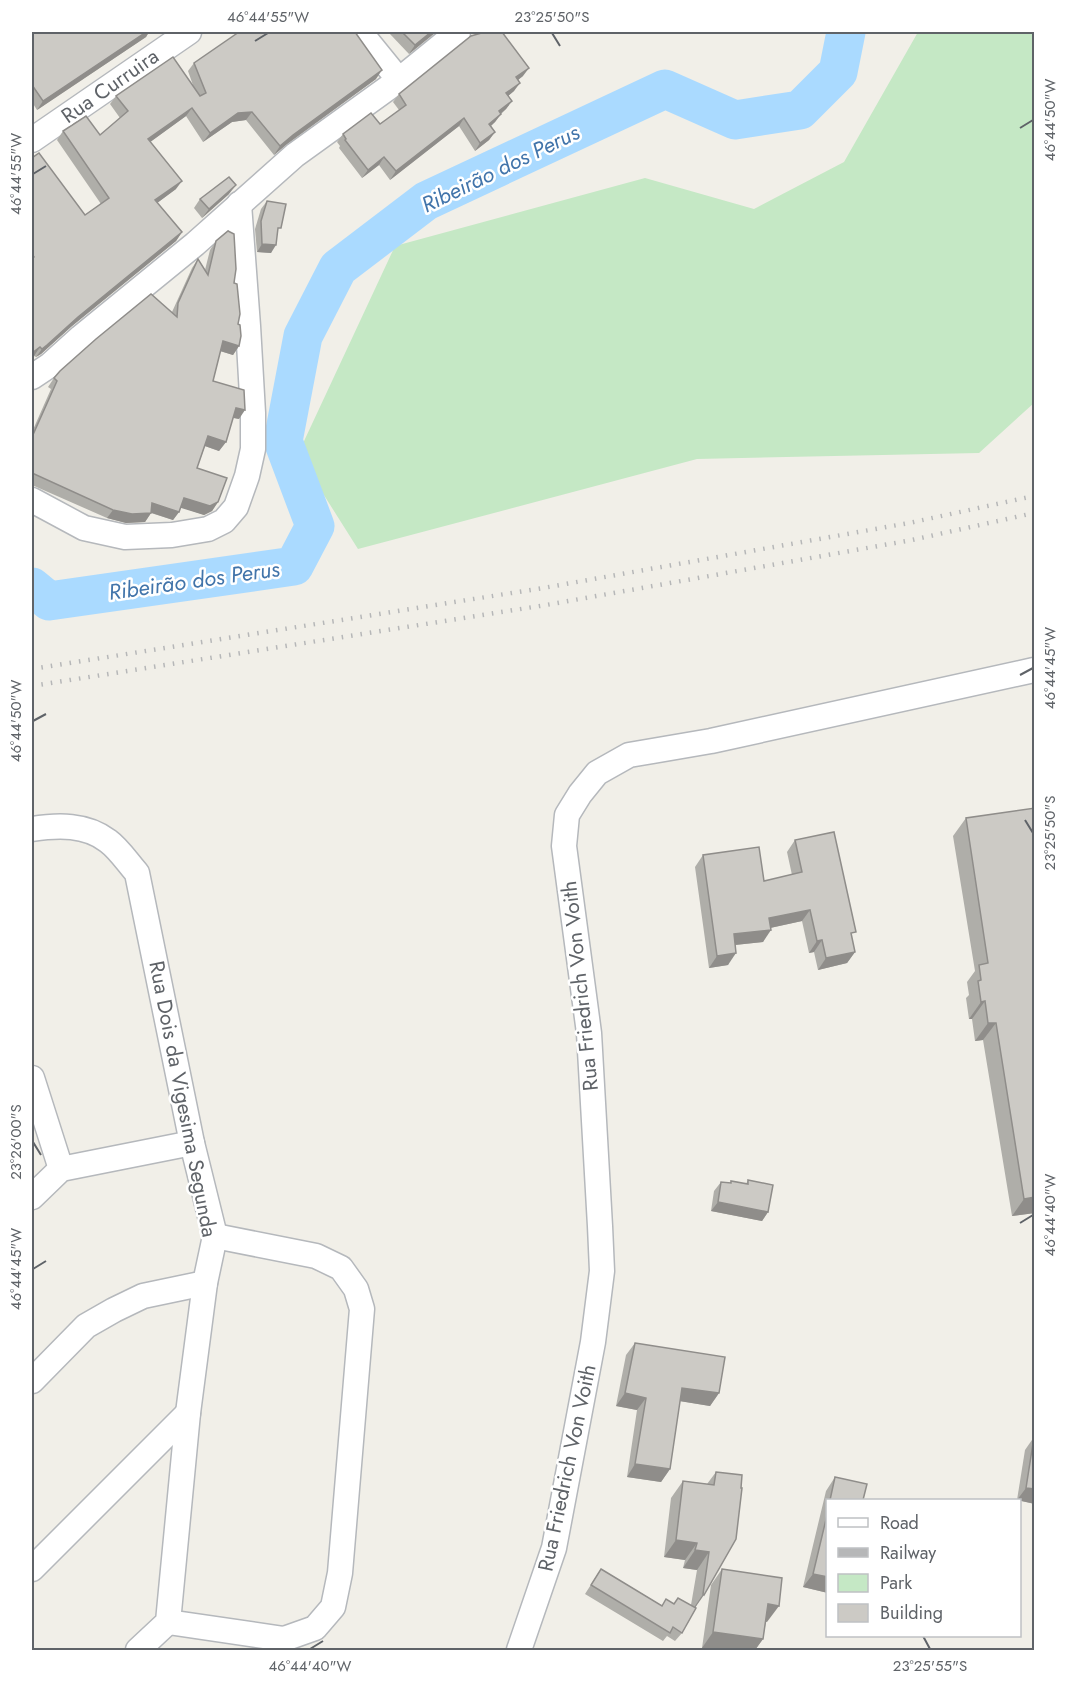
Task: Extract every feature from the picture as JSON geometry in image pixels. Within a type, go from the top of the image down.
[{"type":"street","name":"Rua Curruira","points":[[32,140],[189,32]]},
{"type":"street","points":[[360,32],[399,80]]},
{"type":"street","points":[[32,377],[50,365],[195,244],[310,142],[327,133],[399,80],[458,32]]},
{"type":"street","points":[[32,500],[84,528],[125,537],[172,535],[208,528],[224,521],[236,507],[247,476],[253,449],[253,413],[239,204]]},
{"type":"street","name":"Rua Friedrich Von Voith","points":[[519,1650],[554,1548],[593,1342],[602,1270],[589,1033],[564,846],[567,815],[597,773],[629,755],[711,741],[1035,670]]},
{"type":"street","name":"Rua Dois da Vigesima Segunda","points":[[32,829],[50,826],[82,828],[108,841],[136,873],[192,1143],[215,1236],[205,1283],[188,1413],[168,1622]]},
{"type":"street","points":[[32,1078],[61,1170]]},
{"type":"street","points":[[32,1197],[61,1170],[192,1143]]},
{"type":"street","points":[[138,1650],[168,1622],[284,1639],[315,1628],[333,1607],[340,1573],[362,1309],[356,1289],[341,1269],[316,1256],[215,1236]]},
{"type":"street","points":[[32,1381],[86,1326],[114,1310],[143,1296],[205,1283]]},
{"type":"street","points":[[32,1569],[188,1413]]},
{"type":"green space","points":[[918,32],[1034,32],[1034,403],[979,453],[697,459],[358,549],[298,454],[395,246],[645,178],[754,209],[844,162]]},
{"type":"building","points":[[32,32],[146,32],[43,101],[32,85]]},
{"type":"building","points":[[239,32],[355,32],[382,70],[280,146],[252,112],[238,113],[210,133],[192,108],[148,139],[182,181],[155,200],[182,232],[47,345],[32,353],[32,259],[34,257],[32,254],[32,158],[39,153],[85,215],[109,198],[63,131],[86,116],[100,135],[128,111],[116,96],[173,57],[200,96],[206,93],[194,63]]},
{"type":"building","points":[[402,32],[431,32],[415,45]]},
{"type":"building","points":[[485,32],[502,32],[529,68],[516,77],[520,83],[506,93],[512,101],[499,111],[501,114],[489,124],[495,132],[480,143],[464,118],[396,171],[384,157],[368,170],[343,134],[371,113],[380,124],[406,105],[399,94],[471,36]]},
{"type":"building","points":[[229,177],[236,185],[209,209],[200,199]]},
{"type":"building","points":[[267,201],[286,204],[281,228],[278,228],[276,245],[262,244],[261,221]]},
{"type":"building","points":[[228,231],[234,234],[236,269],[234,283],[237,284],[240,314],[238,324],[241,336],[239,346],[223,341],[213,381],[244,390],[245,410],[236,408],[226,442],[208,436],[197,468],[227,478],[218,502],[210,506],[184,498],[179,512],[152,503],[151,513],[132,514],[113,510],[32,473],[32,437],[57,381],[54,378],[96,339],[151,294],[177,317],[178,303],[198,259],[208,275],[216,241]]},
{"type":"building","points":[[1035,808],[1035,1197],[1024,1199],[996,1023],[988,1023],[985,1001],[981,1002],[978,981],[981,980],[979,965],[988,963],[966,818]]},
{"type":"building","points":[[834,832],[856,932],[851,933],[855,952],[826,958],[822,940],[817,941],[810,910],[769,918],[771,930],[734,934],[736,953],[717,956],[703,855],[759,847],[764,881],[802,872],[795,840]]},
{"type":"building","points":[[748,1180],[773,1185],[768,1212],[718,1202],[721,1182],[748,1184]]},
{"type":"building","points":[[635,1343],[725,1357],[719,1393],[682,1388],[670,1469],[635,1464],[646,1398],[625,1393]]},
{"type":"building","points":[[1035,1437],[1035,1489],[1026,1488]]},
{"type":"building","points":[[716,1472],[742,1475],[742,1488],[736,1539],[704,1595],[709,1552],[695,1550],[697,1543],[676,1540],[683,1481],[714,1485]]},
{"type":"building","points":[[835,1477],[867,1484],[863,1499],[830,1499]]},
{"type":"building","points":[[826,1519],[826,1577],[813,1574]]},
{"type":"building","points":[[601,1569],[662,1606],[666,1599],[674,1604],[678,1598],[696,1608],[682,1633],[673,1627],[670,1633],[591,1585]]},
{"type":"building","points":[[722,1569],[782,1578],[779,1606],[768,1604],[763,1639],[713,1632]]},
{"type":"waterway","name":"Ribeirão dos Perus","points":[[32,587],[49,601],[294,566],[315,526],[283,441],[303,336],[338,268],[426,201],[665,89],[735,120],[800,110],[838,72],[846,32]]},
{"type":"railway","points":[[32,669],[543,588],[909,523],[1034,496]]},
{"type":"railway","points":[[32,686],[546,605],[912,540],[1034,513]]}]
